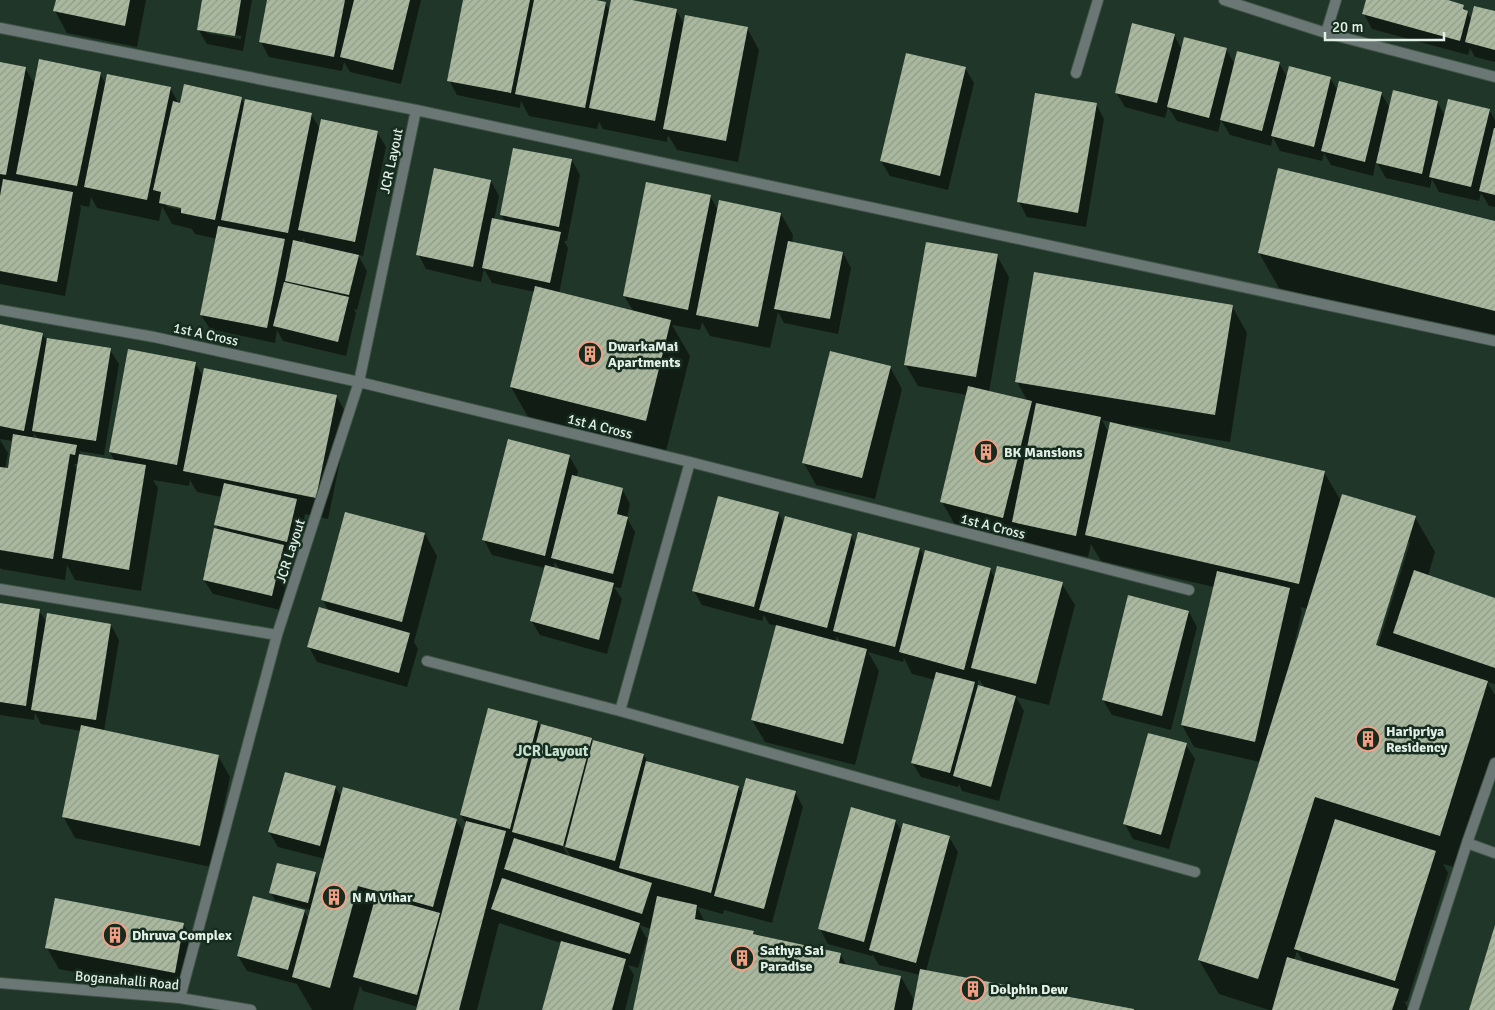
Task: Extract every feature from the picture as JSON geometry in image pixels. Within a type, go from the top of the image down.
[{"type":"street","points":[[1076,73],[1098,0]]},
{"type":"street","points":[[1224,0],[1326,33],[1495,77]]},
{"type":"street","points":[[1326,33],[1336,0]]},
{"type":"street","points":[[0,28],[416,110],[1495,341]]},
{"type":"street","name":"JCR Layout","points":[[180,998],[277,635],[359,382],[416,110]]},
{"type":"street","name":"1st A Cross","points":[[0,310],[154,337],[359,382],[690,462],[1189,590]]},
{"type":"street","points":[[620,711],[690,462]]},
{"type":"street","points":[[0,589],[277,635]]},
{"type":"street","points":[[427,661],[620,711],[1195,872]]},
{"type":"street","points":[[1413,1010],[1495,763]]},
{"type":"street","points":[[1467,843],[1495,853]]},
{"type":"street","name":"Boganahalli Road","points":[[0,983],[180,998],[251,1010]]},
{"type":"building","points":[[56,0],[130,0],[125,26],[53,11]]},
{"type":"building","points":[[202,0],[241,0],[235,36],[197,30]]},
{"type":"building","points":[[267,0],[345,0],[334,57],[259,42]]},
{"type":"building","points":[[354,0],[410,0],[393,70],[340,57]]},
{"type":"building","points":[[463,0],[530,0],[511,93],[447,81]]},
{"type":"building","points":[[534,0],[596,0],[606,2],[585,108],[515,94]]},
{"type":"building","points":[[611,0],[632,0],[677,9],[655,121],[589,108]]},
{"type":"building","points":[[1366,0],[1448,0],[1464,5],[1463,9],[1468,11],[1460,41],[1362,14]]},
{"type":"building","points":[[1474,6],[1495,11],[1495,50],[1465,42]]},
{"type":"building","points":[[685,15],[748,27],[726,141],[663,129]]},
{"type":"building","points":[[1132,23],[1175,34],[1157,103],[1115,93]]},
{"type":"building","points":[[1184,37],[1227,48],[1209,118],[1167,107]]},
{"type":"building","points":[[1237,51],[1280,62],[1262,131],[1220,120]]},
{"type":"building","points":[[906,53],[966,67],[940,176],[880,161]]},
{"type":"building","points":[[39,59],[101,72],[77,186],[16,174]]},
{"type":"building","points":[[0,62],[26,67],[6,175],[0,174]]},
{"type":"building","points":[[1289,66],[1331,77],[1314,147],[1271,136]]},
{"type":"building","points":[[107,74],[171,87],[147,200],[84,187]]},
{"type":"building","points":[[1339,81],[1382,92],[1365,162],[1321,151]]},
{"type":"building","points":[[184,84],[242,97],[215,220],[181,213],[181,208],[159,203],[161,192],[153,190],[173,101],[180,103]]},
{"type":"building","points":[[1393,90],[1438,101],[1422,174],[1376,163]]},
{"type":"building","points":[[1035,93],[1097,103],[1078,213],[1017,202]]},
{"type":"building","points":[[245,99],[312,113],[288,233],[221,220]]},
{"type":"building","points":[[1448,99],[1490,109],[1471,187],[1429,177]]},
{"type":"building","points":[[321,119],[378,131],[355,242],[298,230]]},
{"type":"building","points":[[1495,128],[1495,195],[1479,191]]},
{"type":"building","points":[[513,148],[572,159],[559,227],[500,215]]},
{"type":"building","points":[[434,168],[491,180],[473,267],[416,255]]},
{"type":"building","points":[[1278,168],[1495,221],[1495,311],[1258,253]]},
{"type":"building","points":[[3,179],[73,192],[57,282],[0,271],[0,196]]},
{"type":"building","points":[[646,182],[711,195],[688,310],[623,296]]},
{"type":"building","points":[[719,200],[781,213],[758,327],[696,315]]},
{"type":"building","points":[[492,218],[561,232],[550,283],[482,268]]},
{"type":"building","points":[[218,226],[285,239],[267,328],[200,315]]},
{"type":"building","points":[[293,240],[359,255],[349,295],[285,281]]},
{"type":"building","points":[[788,241],[843,252],[830,319],[774,309]]},
{"type":"building","points":[[926,242],[998,254],[976,377],[904,365]]},
{"type":"building","points":[[1034,272],[1233,305],[1215,415],[1015,382]]},
{"type":"building","points":[[284,282],[349,297],[338,342],[273,326]]},
{"type":"building","name":"DwarkaMai Apartments","points":[[535,286],[671,320],[646,421],[510,387]]},
{"type":"building","points":[[0,324],[43,333],[24,431],[0,426]]},
{"type":"building","points":[[47,338],[111,348],[96,441],[32,431]]},
{"type":"building","points":[[128,349],[196,362],[177,465],[109,452]]},
{"type":"building","points":[[830,351],[891,366],[862,478],[802,463]]},
{"type":"building","points":[[204,368],[337,395],[316,498],[183,471]]},
{"type":"building","name":"BK Mansions","points":[[968,386],[1032,401],[1003,518],[940,502]]},
{"type":"building","points":[[1036,403],[1101,417],[1076,536],[1012,522]]},
{"type":"building","points":[[1110,422],[1325,471],[1299,584],[1085,535]]},
{"type":"building","points":[[13,434],[77,445],[75,455],[70,454],[53,559],[0,550],[0,467],[8,468]]},
{"type":"building","points":[[508,439],[570,455],[545,556],[482,540]]},
{"type":"building","points":[[79,454],[146,465],[129,570],[62,558]]},
{"type":"building","points":[[572,475],[623,488],[617,514],[628,517],[613,574],[551,558]]},
{"type":"building","points":[[224,483],[297,499],[287,542],[214,525]]},
{"type":"building","name":"Haripriya Residency","points":[[1342,494],[1416,516],[1376,645],[1488,681],[1440,836],[1315,797],[1258,979],[1198,960]]},
{"type":"building","points":[[718,496],[779,512],[754,607],[692,591]]},
{"type":"building","points":[[345,512],[425,533],[402,622],[321,600]]},
{"type":"building","points":[[785,516],[852,534],[827,628],[759,610]]},
{"type":"building","points":[[214,528],[284,545],[272,596],[203,580]]},
{"type":"building","points":[[858,532],[920,548],[895,647],[833,631]]},
{"type":"building","points":[[925,550],[991,568],[964,670],[899,652]]},
{"type":"building","points":[[545,565],[614,583],[599,640],[530,621]]},
{"type":"building","points":[[997,566],[1063,582],[1036,684],[971,668]]},
{"type":"building","points":[[1414,570],[1495,598],[1495,668],[1393,633]]},
{"type":"building","points":[[1217,571],[1290,588],[1255,742],[1181,725]]},
{"type":"building","points":[[1128,595],[1189,611],[1162,716],[1102,700]]},
{"type":"building","points":[[0,603],[40,609],[26,706],[0,702]]},
{"type":"building","points":[[319,607],[410,633],[399,673],[307,647]]},
{"type":"building","points":[[47,613],[111,624],[96,720],[31,710]]},
{"type":"building","points":[[776,625],[867,649],[843,744],[751,720]]},
{"type":"building","points":[[936,672],[975,682],[950,773],[911,763]]},
{"type":"building","points":[[978,685],[1016,696],[991,787],[953,776]]},
{"type":"building","points":[[488,708],[538,721],[510,829],[460,815]]},
{"type":"building","points":[[541,724],[592,738],[563,846],[512,832]]},
{"type":"building","points":[[81,725],[219,755],[200,846],[62,817]]},
{"type":"building","points":[[1148,733],[1187,743],[1161,835],[1123,824]]},
{"type":"building","points":[[593,740],[644,754],[615,861],[565,847]]},
{"type":"building","points":[[646,761],[739,786],[711,893],[619,868]]},
{"type":"building","points":[[285,772],[336,786],[320,846],[268,832]]},
{"type":"building","points":[[746,778],[796,791],[764,909],[714,896]]},
{"type":"building","name":"N M Vihar","points":[[343,787],[457,819],[433,907],[358,886],[330,988],[292,977]]},
{"type":"building","points":[[851,807],[896,820],[864,942],[818,929]]},
{"type":"building","points":[[1335,819],[1436,851],[1395,981],[1294,949]]},
{"type":"building","points":[[466,821],[506,831],[459,1010],[416,1010]]},
{"type":"building","points":[[903,823],[950,836],[916,963],[869,950]]},
{"type":"building","points":[[514,838],[652,883],[642,914],[504,869]]},
{"type":"building","points":[[277,863],[316,872],[308,903],[269,893]]},
{"type":"building","points":[[502,878],[640,923],[630,954],[491,909]]},
{"type":"building","points":[[376,895],[440,913],[417,995],[353,977]]},
{"type":"building","points":[[253,896],[305,910],[288,970],[237,956]]},
{"type":"building","name":"Sathya Sai Paradise","points":[[657,896],[697,905],[695,919],[754,931],[753,934],[841,953],[839,963],[901,976],[894,1010],[633,1010]]},
{"type":"building","name":"Dhruva Complex","points":[[55,898],[184,923],[175,973],[45,948]]},
{"type":"building","points":[[1495,925],[1495,1010],[1469,1010]]},
{"type":"building","points":[[561,941],[626,959],[612,1010],[542,1010]]},
{"type":"building","points":[[1287,957],[1399,989],[1392,1010],[1272,1010]]},
{"type":"building","name":"Dolphin Dew","points":[[920,969],[1134,1009],[1134,1010],[912,1010]]},
{"type":"place","name":"DwarkaMai Apartments","points":[[590,354]]},
{"type":"place","name":"BK Mansions","points":[[986,452]]},
{"type":"place","name":"Haripriya Residency","points":[[1368,739]]},
{"type":"place","name":"N M Vihar","points":[[334,897]]},
{"type":"place","name":"Dhruva Complex","points":[[115,935]]},
{"type":"place","name":"Sathya Sai Paradise","points":[[742,958]]},
{"type":"place","name":"Dolphin Dew","points":[[973,989]]},
{"type":"district","name":"JCR Layout","points":[[552,751]]}]
